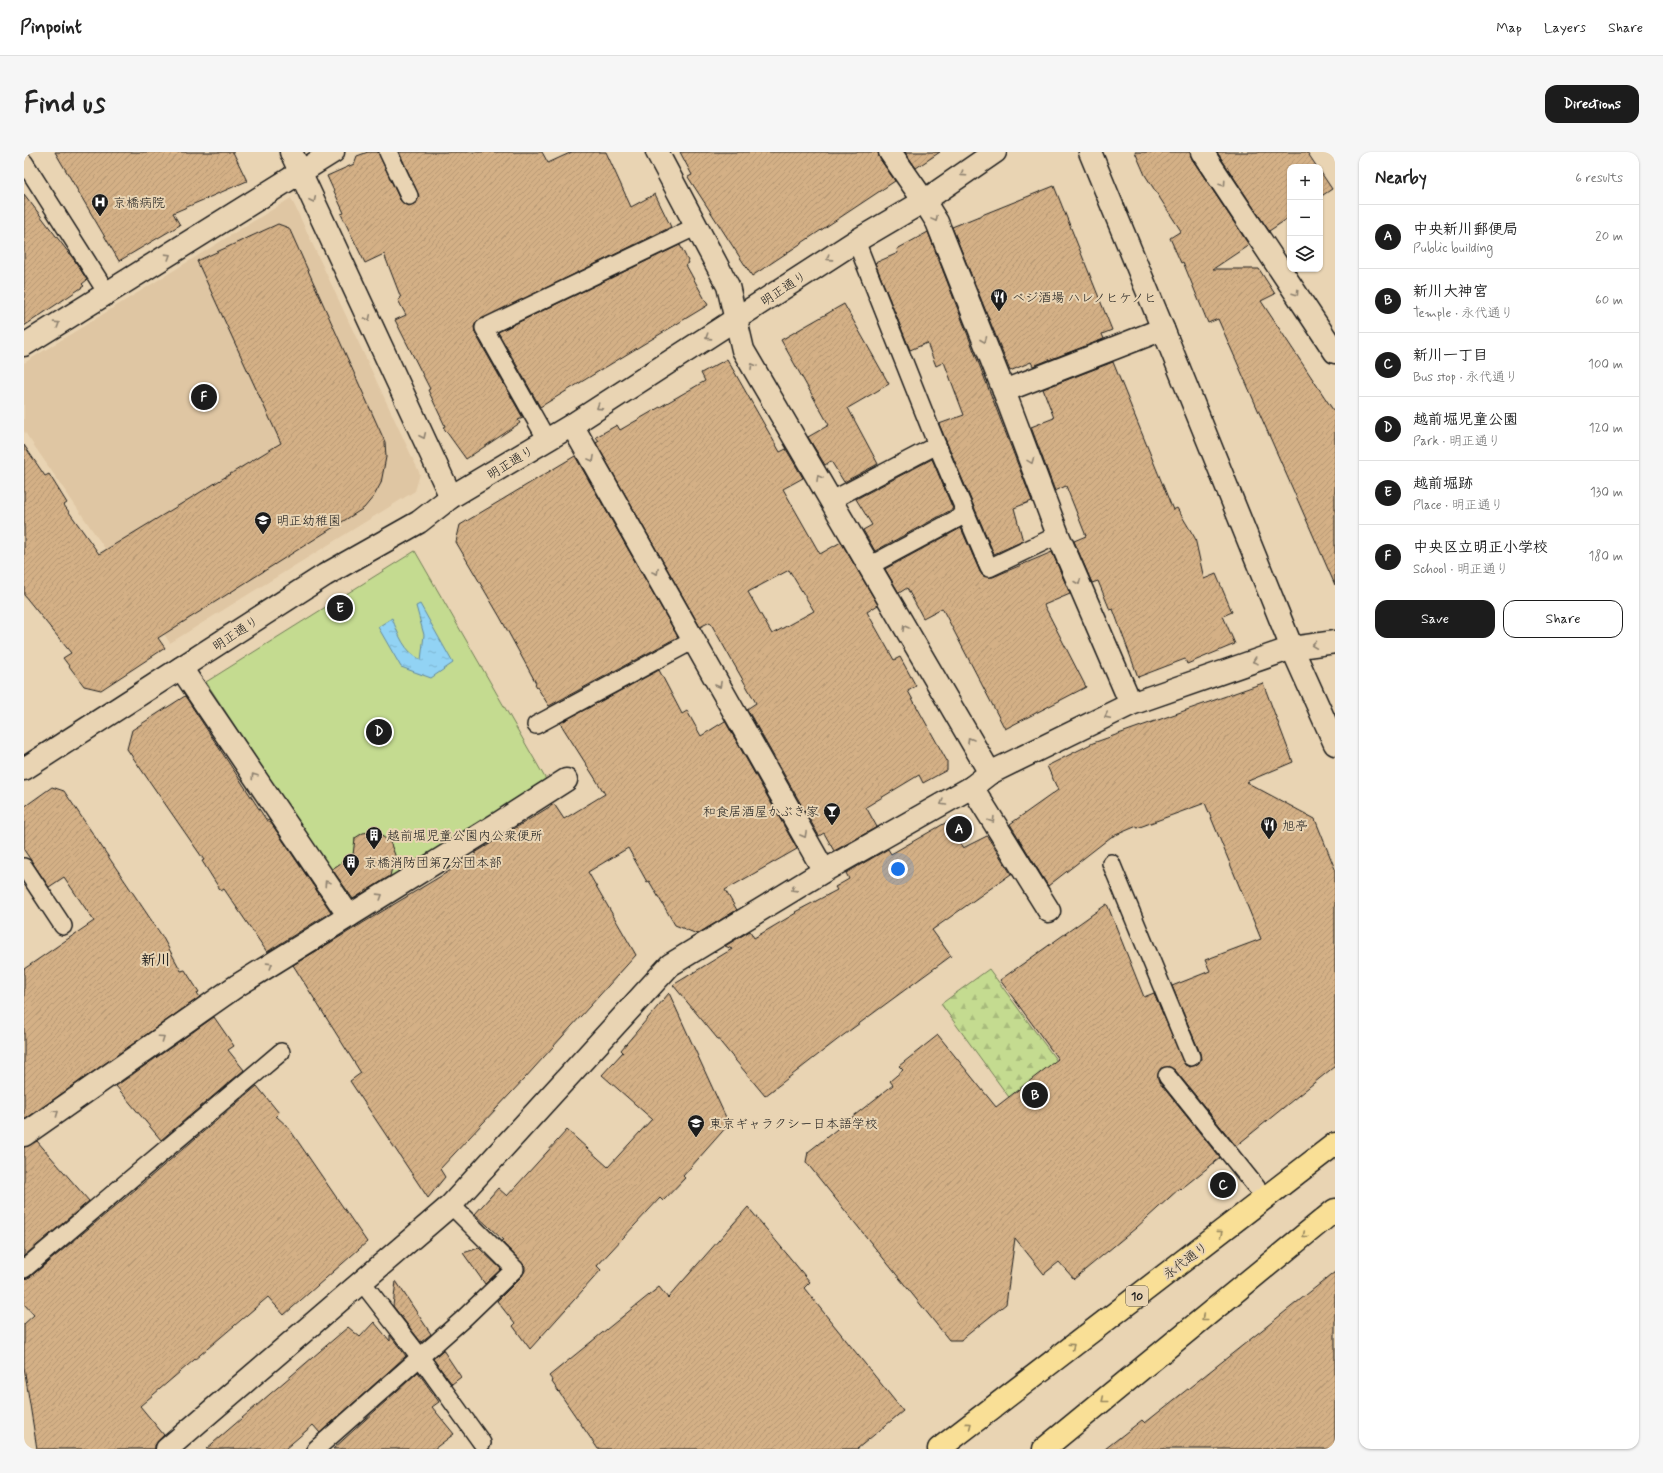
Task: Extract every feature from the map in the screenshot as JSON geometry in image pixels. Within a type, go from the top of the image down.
[{"type":"main road","name":"永代通り","points":[[939,1449],[1335,1144]]},
{"type":"main road","points":[[1044,1449],[1335,1210]]},
{"type":"street","points":[[291,152],[452,497]]},
{"type":"street","points":[[24,345],[333,152]]},
{"type":"street","points":[[657,152],[728,286],[743,350],[832,500],[990,774]]},
{"type":"street","points":[[890,152],[924,200],[937,222],[1004,391],[1058,534],[1131,704]]},
{"type":"street","name":"明正通り","points":[[24,769],[325,575],[419,522],[452,497],[572,425],[856,241],[924,200],[995,152]]},
{"type":"street","points":[[1090,152],[1292,648],[1335,743]]},
{"type":"street","points":[[1202,152],[1335,352]]},
{"type":"street","points":[[1004,391],[1163,329]]},
{"type":"street","points":[[572,425],[824,871]]},
{"type":"street","points":[[167,1449],[451,1205],[670,966],[824,871],[972,787],[990,774],[1131,704],[1292,648],[1335,642]]},
{"type":"street","points":[[181,668],[349,916]]},
{"type":"street","points":[[24,1135],[238,985],[502,822],[566,780]]},
{"type":"street","points":[[972,787],[1049,911]]},
{"type":"lane","points":[[388,152],[409,196]]},
{"type":"lane","points":[[24,162],[107,293]]},
{"type":"lane","points":[[547,440],[484,328],[697,226]]},
{"type":"lane","points":[[856,241],[937,445],[989,568],[1058,534]]},
{"type":"lane","points":[[832,500],[937,445]]},
{"type":"lane","points":[[869,566],[966,514]]},
{"type":"lane","points":[[536,725],[694,640]]},
{"type":"lane","points":[[1111,863],[1191,1057]]},
{"type":"lane","points":[[24,868],[63,926]]},
{"type":"lane","points":[[24,1269],[281,1052]]},
{"type":"lane","points":[[1167,1076],[1265,1198]]},
{"type":"lane","points":[[316,1449],[462,1320],[515,1269],[451,1205]]},
{"type":"lane","points":[[362,1282],[420,1357],[482,1443]]},
{"type":"shaded area","points":[[291,198],[420,474],[415,491],[170,643],[24,431],[24,363]]},
{"type":"green space","points":[[415,551],[548,783],[351,902],[206,682]]},
{"type":"green space","points":[[989,969],[1088,1103],[1038,1137],[941,1004]]},
{"type":"water","points":[[420,604],[453,663],[431,678],[401,667],[378,627],[392,618],[406,648],[421,660],[424,635],[416,606]]},
{"type":"building","points":[[55,152],[233,152],[247,181],[173,213],[180,225],[119,261]]},
{"type":"building","points":[[368,152],[378,152],[400,200],[409,206],[417,202],[419,196],[399,152],[542,152],[548,163],[572,152],[606,152],[631,207],[655,194],[671,227],[476,322],[474,327],[475,333],[523,418],[518,420],[520,423],[466,459],[443,427],[445,426],[428,390],[430,389],[395,320],[406,315],[398,300],[401,298],[384,254],[365,263],[341,214],[344,213],[327,176],[354,164],[357,156]]},
{"type":"building","points":[[680,152],[878,152],[880,159],[895,181],[752,276],[688,177],[692,175]]},
{"type":"building","points":[[905,152],[940,152],[916,168]]},
{"type":"building","points":[[1135,152],[1190,152],[1192,159],[1249,245],[1213,269],[1259,269],[1275,294],[1261,301],[1335,413],[1335,585],[1218,319],[1208,323],[1183,262],[1181,263],[1170,238],[1181,231],[1145,175]]},
{"type":"building","points":[[1217,152],[1307,152],[1315,164],[1287,164],[1287,219],[1269,231]]},
{"type":"building","points":[[1323,176],[1332,189],[1323,195]]},
{"type":"building","points":[[1054,186],[1112,330],[1102,334],[1104,339],[1033,366],[1031,362],[1010,371],[952,227]]},
{"type":"building","points":[[24,194],[75,261],[87,280],[82,284],[84,286],[24,326]]},
{"type":"building","points":[[278,224],[289,228],[385,442],[386,457],[381,483],[374,496],[364,508],[158,638],[165,648],[101,690],[84,686],[63,658],[71,653],[24,595],[24,445],[45,476],[49,474],[67,503],[64,505],[99,554],[281,443],[197,261]]},
{"type":"building","points":[[928,232],[1032,501],[1014,508],[1023,541],[994,554],[939,424],[964,415],[944,362],[936,366],[927,343],[910,350],[875,263],[898,253],[897,249]]},
{"type":"building","points":[[680,245],[689,263],[686,265],[708,305],[540,407],[498,332]]},
{"type":"building","points":[[844,304],[889,384],[848,408],[878,464],[844,482],[831,461],[825,465],[808,437],[829,425],[781,340]]},
{"type":"building","points":[[727,359],[780,452],[786,449],[803,478],[783,489],[820,554],[841,542],[878,605],[867,612],[894,660],[900,657],[916,686],[908,691],[947,761],[947,770],[923,783],[919,775],[866,807],[877,827],[834,851],[824,833],[819,836],[747,709],[756,703],[710,622],[700,627],[596,443],[599,441],[596,437],[617,425],[620,430],[705,381],[701,373]],"holes":[[[789,570],[814,611],[772,634],[748,592]]]},
{"type":"building","points":[[1113,362],[1173,510],[1177,508],[1195,538],[1204,579],[1216,574],[1232,612],[1223,616],[1235,644],[1187,664],[1185,659],[1138,677],[1113,609],[1110,610],[1098,581],[1092,583],[1074,541],[1086,536],[1066,486],[1055,491],[1031,427],[1054,418],[1043,389]]},
{"type":"building","points":[[575,456],[678,637],[549,706],[535,684],[536,683],[500,617],[456,542],[460,525]]},
{"type":"building","points":[[932,459],[953,509],[875,551],[863,530],[872,525],[856,499]]},
{"type":"building","points":[[961,528],[983,576],[993,577],[1052,552],[1070,594],[1044,605],[1086,687],[1005,729],[942,608],[923,618],[907,588],[899,593],[885,569]]},
{"type":"building","points":[[659,670],[682,714],[687,711],[701,736],[725,721],[797,849],[725,890],[737,910],[697,934],[675,925],[649,881],[647,882],[628,848],[588,872],[636,955],[525,1078],[440,1169],[445,1177],[428,1198],[350,1081],[361,1073],[293,965],[476,855],[475,853],[554,804],[564,819],[605,794],[560,723]]},
{"type":"building","points":[[1263,683],[1293,762],[1246,782],[1315,819],[1335,869],[1335,1066],[1236,1146],[1175,1070],[1170,1067],[1161,1068],[1158,1073],[1159,1082],[1220,1158],[1181,1189],[1180,1188],[1136,1228],[1074,1279],[1059,1262],[1044,1274],[1015,1238],[1006,1304],[961,1340],[949,1340],[806,1162],[808,1152],[893,1085],[890,1081],[903,1070],[899,1066],[938,1035],[996,1107],[1058,1059],[1000,980],[1107,904],[1144,997],[1154,993],[1185,1065],[1190,1067],[1199,1063],[1201,1059],[1200,1053],[1172,986],[1210,971],[1205,960],[1261,939],[1205,803],[1137,828],[1137,826],[1111,837],[1048,886],[1010,824],[1058,790],[1047,766],[1093,743]]},
{"type":"building","points":[[185,696],[267,821],[269,820],[331,912],[267,952],[224,889],[221,891],[202,861],[204,860],[127,749],[132,730]]},
{"type":"building","points":[[52,787],[64,791],[162,936],[181,971],[185,970],[199,992],[197,993],[200,997],[24,1120],[24,969],[94,921],[64,877],[49,887],[24,850],[24,807]]},
{"type":"building","points":[[947,822],[963,848],[987,836],[1011,874],[932,930],[951,956],[841,1037],[765,1096],[673,985],[732,949],[725,946],[750,931],[754,938],[796,913],[795,912],[837,890],[835,887],[849,879],[846,873],[888,849],[891,854]]},
{"type":"building","points":[[370,832],[379,834],[390,842],[395,855],[390,876],[353,899],[332,869],[353,855],[355,838],[363,833]]},
{"type":"building","points":[[669,993],[729,1124],[683,1176],[685,1178],[663,1201],[660,1198],[597,1266],[601,1270],[530,1349],[513,1326],[515,1324],[497,1301],[522,1276],[525,1271],[525,1266],[501,1241],[503,1240],[475,1214],[498,1188],[507,1196],[567,1130],[608,1167],[652,1119],[602,1075],[623,1052],[621,1050]]},
{"type":"building","points":[[214,1017],[234,1046],[228,1050],[244,1070],[161,1140],[116,1086]]},
{"type":"building","points":[[257,1086],[279,1113],[276,1116],[288,1127],[367,1242],[284,1315],[268,1297],[140,1406],[164,1435],[155,1445],[155,1449],[37,1449],[24,1367],[24,1324],[34,1315],[24,1304],[24,1279],[30,1277]]},
{"type":"building","points":[[37,1141],[89,1201],[24,1256],[24,1147]]},
{"type":"building","points":[[748,1207],[810,1282],[804,1288],[903,1411],[857,1449],[598,1449],[549,1376],[659,1287],[668,1298]]},
{"type":"building","points":[[479,1248],[501,1269],[485,1284],[463,1253]]},
{"type":"building","points":[[1335,1272],[1335,1449],[1105,1449],[1142,1420],[1145,1423]]},
{"type":"building","points":[[396,1281],[431,1334],[421,1342],[393,1306]]},
{"type":"building","points":[[374,1322],[390,1341],[390,1335],[406,1356],[320,1433],[313,1425],[285,1449],[206,1449],[348,1327],[360,1337]]},
{"type":"building","points":[[443,1350],[461,1377],[452,1384],[433,1359]]},
{"type":"building","points":[[418,1372],[439,1402],[432,1407],[454,1434],[434,1449],[333,1449]]},
{"type":"place","name":"京橋病院","points":[[100,217]]},
{"type":"place","name":"ベジ酒場 ハレノヒケノヒ","points":[[999,312]]},
{"type":"place","name":"中央区立明正小学校","points":[[204,397]]},
{"type":"place","name":"明正幼稚園","points":[[263,535]]},
{"type":"place","name":"越前堀跡","points":[[340,608]]},
{"type":"place","name":"越前堀児童公園","points":[[379,732]]},
{"type":"place","name":"和食居酒屋かぶき家","points":[[832,826]]},
{"type":"place","name":"中央新川郵便局","points":[[959,829]]},
{"type":"place","name":"旭亭","points":[[1269,840]]},
{"type":"place","name":"越前堀児童公園内公衆便所","points":[[374,850]]},
{"type":"place","name":"京橋消防団第7分団本部","points":[[351,877]]},
{"type":"place","name":"新川大神宮","points":[[1035,1095]]},
{"type":"place","name":"東京ギャラクシー日本語学校","points":[[696,1138]]},
{"type":"place","name":"新川一丁目","points":[[1223,1185]]},
{"type":"district","name":"新川","points":[[156,960]]}]
